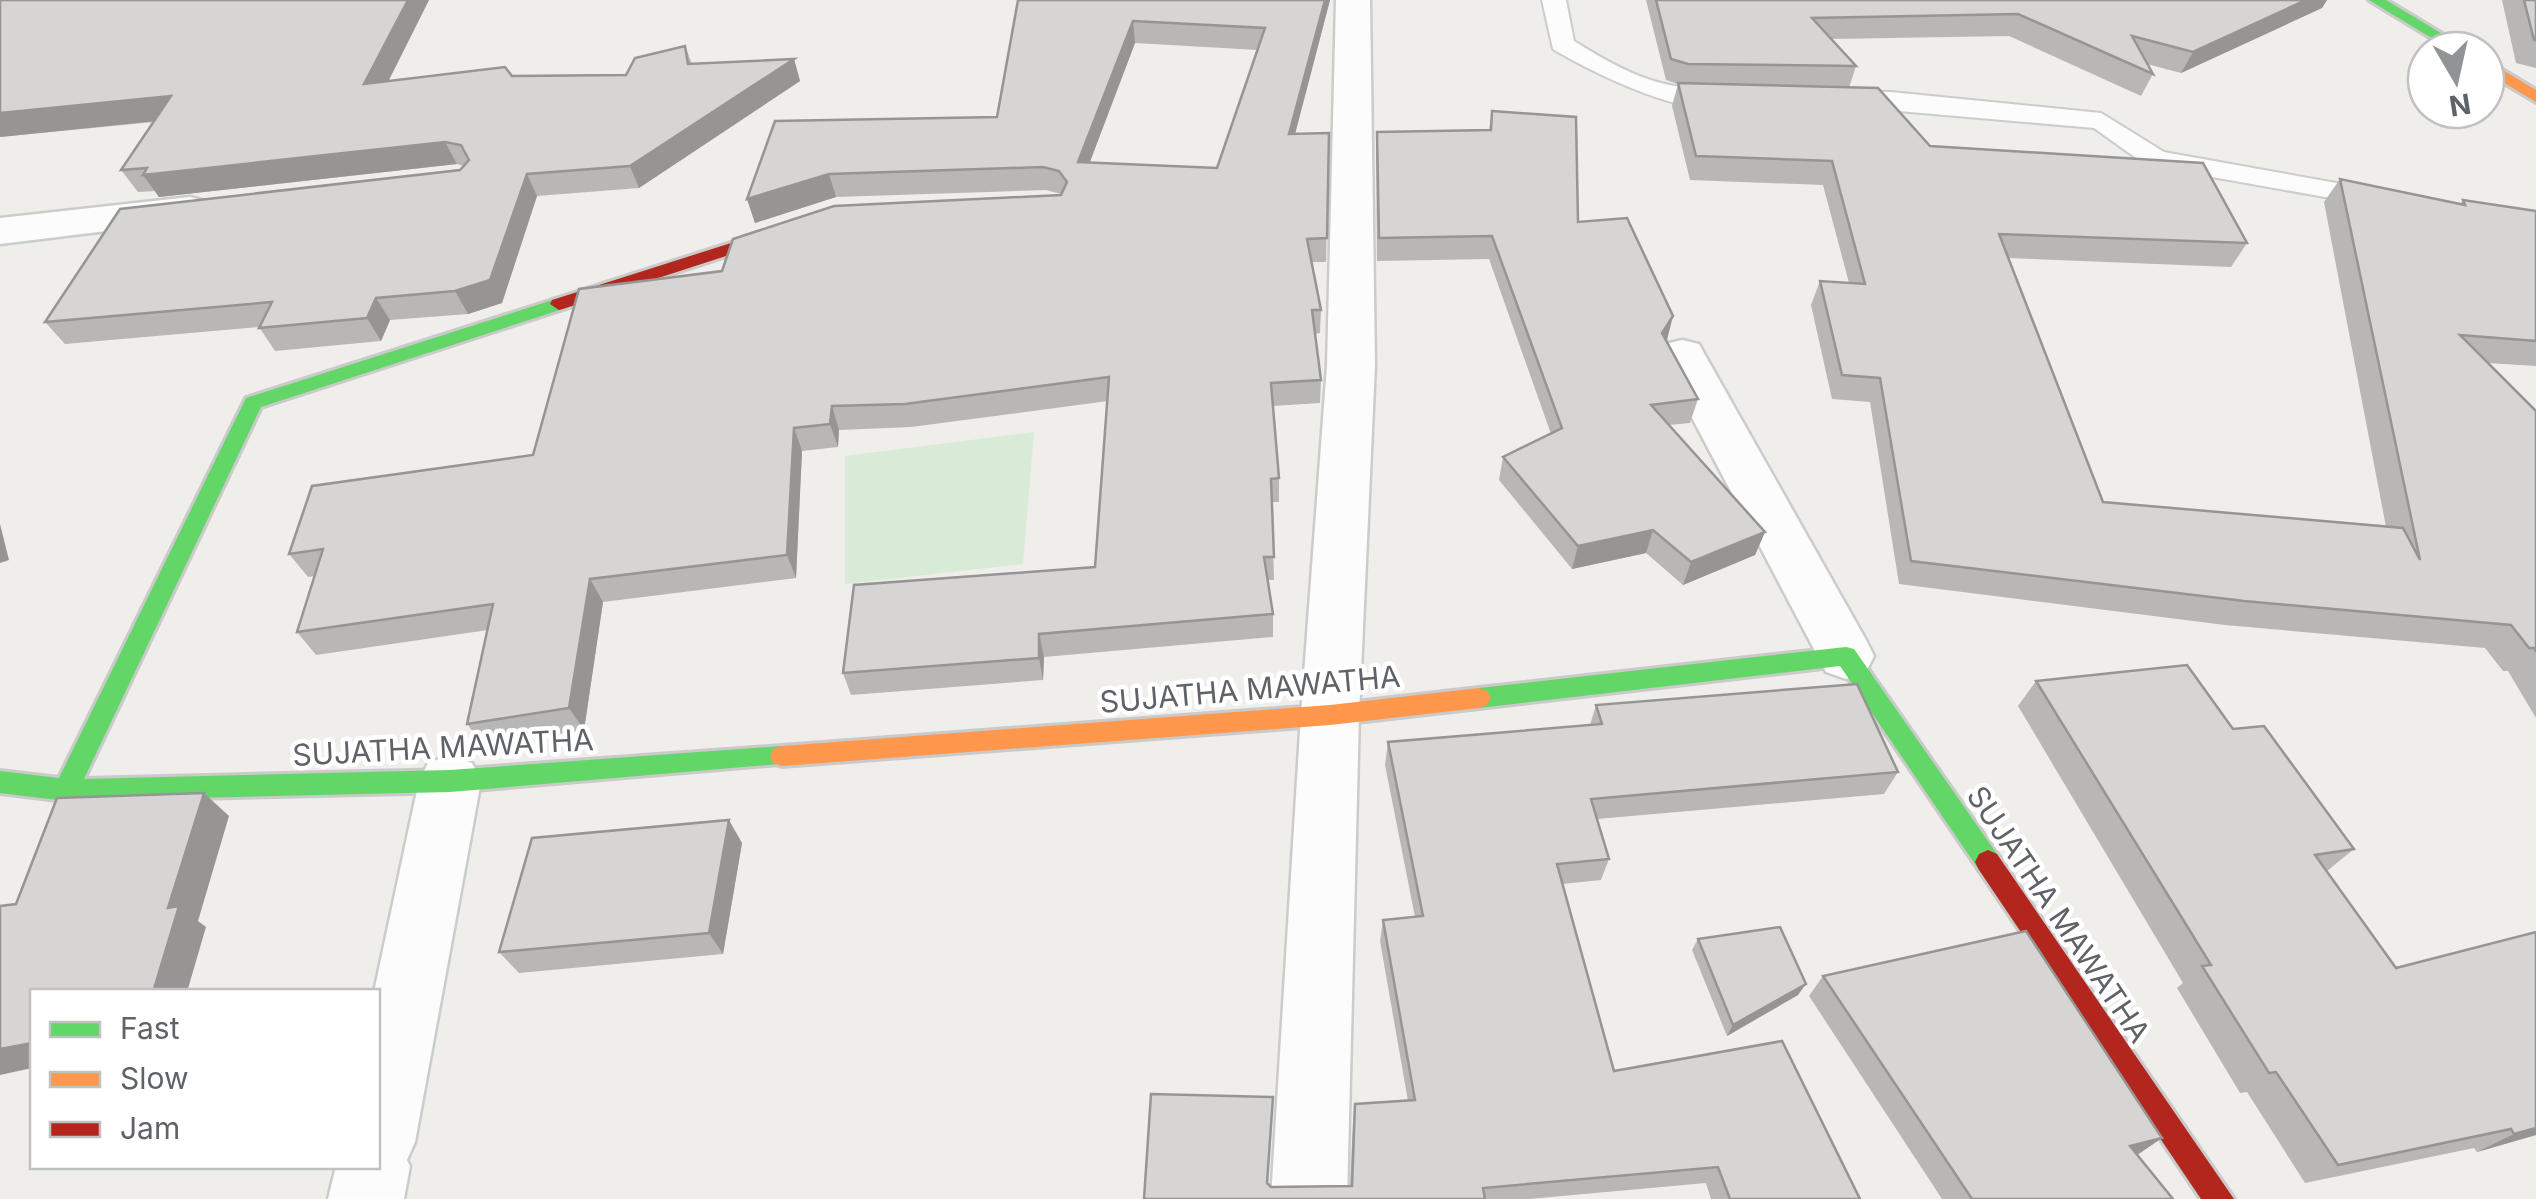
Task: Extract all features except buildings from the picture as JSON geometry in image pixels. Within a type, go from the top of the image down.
[{"type":"street","points":[[1309,1199],[1330,715],[1351,365],[1352,0]]},
{"type":"street","points":[[2376,0],[2428,30]]},
{"type":"street","points":[[2506,79],[2536,98]]},
{"type":"street","points":[[0,231],[238,204]]},
{"type":"street","points":[[66,790],[253,403],[817,220]]},
{"type":"street","points":[[1682,355],[1846,656]]},
{"type":"street","name":"SUJATHA MAWATHA","points":[[0,782],[66,790],[450,782],[1330,715],[1846,656],[2218,1199]]},
{"type":"street","points":[[380,1132],[450,782]]},
{"type":"street","points":[[366,1199],[372,1169]]},
{"type":"lane","points":[[1554,0],[1562,44],[1615,77],[1680,97],[1756,98]]},
{"type":"lane","points":[[1814,99],[1891,100],[2101,121],[2156,159],[2403,203]]},
{"type":"green space","points":[[1034,432],[1023,564],[845,584],[845,456]]},
{"type":"traffic: fast","points":[[2376,0],[2428,30]]},
{"type":"traffic: fast","points":[[66,790],[253,403],[559,304]]},
{"type":"traffic: fast","points":[[1479,698],[1846,656],[1988,862]]},
{"type":"traffic: fast","points":[[0,782],[66,790],[450,781],[782,756]]},
{"type":"traffic: slow","points":[[2506,78],[2536,97]]},
{"type":"traffic: slow","points":[[782,756],[1330,715],[1479,698]]},
{"type":"traffic: jam","points":[[559,304],[800,226]]},
{"type":"traffic: jam","points":[[1988,862],[2219,1199]]}]
